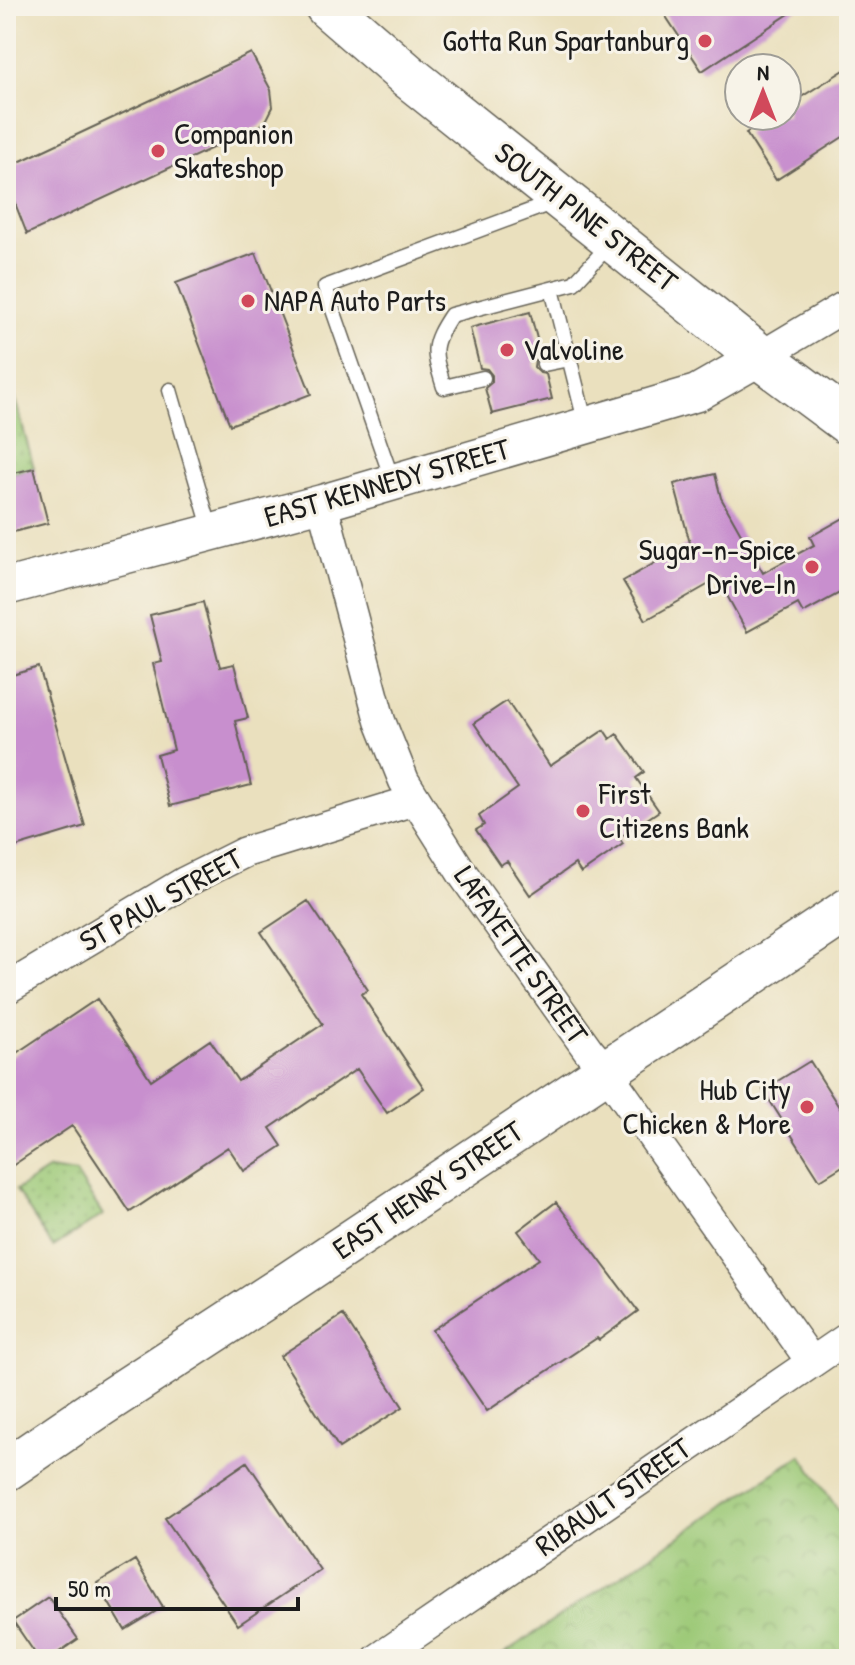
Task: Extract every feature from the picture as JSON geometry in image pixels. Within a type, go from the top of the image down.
[{"type":"highway","name":"SOUTH PINE STREET","points":[[327,6],[402,71],[562,199],[760,357],[849,423]]},
{"type":"main road","name":"EAST HENRY STREET","points":[[6,1470],[849,909]]},
{"type":"street","points":[[760,357],[849,304]]},
{"type":"street","name":"EAST KENNEDY STREET","points":[[6,587],[322,503],[697,393],[760,357]]},
{"type":"street","name":"LAFAYETTE STREET","points":[[322,503],[380,721],[404,781],[462,873],[811,1361]]},
{"type":"street","name":"ST PAUL STREET","points":[[6,989],[185,882],[245,852],[415,800]]},
{"type":"street","name":"RIBAULT STREET","points":[[378,1659],[849,1337]]},
{"type":"lane","points":[[393,482],[325,287],[562,199]]},
{"type":"lane","points":[[483,378],[444,387],[434,356],[438,335],[451,315],[574,283],[614,240]]},
{"type":"lane","points":[[552,289],[586,426]]},
{"type":"lane","points":[[544,364],[569,359]]},
{"type":"lane","points":[[170,390],[211,532]]},
{"type":"green space","points":[[6,374],[34,468],[6,475]]},
{"type":"green space","points":[[49,1169],[76,1173],[103,1215],[53,1247],[16,1190]]},
{"type":"green space","points":[[801,1455],[849,1526],[849,1659],[496,1659]]},
{"type":"building","points":[[659,6],[801,6],[731,52],[723,52],[723,57],[702,71]]},
{"type":"building","points":[[251,53],[271,90],[273,107],[260,126],[27,234],[6,180],[6,168]]},
{"type":"building","points":[[849,67],[849,133],[776,180],[746,133],[803,132],[803,96]]},
{"type":"building","points":[[256,253],[311,394],[230,425],[176,283]]},
{"type":"building","points":[[530,312],[541,354],[535,360],[534,367],[546,374],[552,399],[492,414],[485,388],[492,382],[492,375],[487,369],[480,368],[470,328]]},
{"type":"building","points":[[34,468],[48,523],[6,534],[6,475]]},
{"type":"building","points":[[715,474],[721,498],[763,573],[814,545],[810,537],[849,515],[849,588],[803,613],[798,604],[747,632],[718,579],[646,620],[623,581],[690,543],[674,484]]},
{"type":"building","points":[[203,602],[220,667],[234,664],[248,718],[235,721],[251,785],[170,806],[157,755],[174,750],[153,664],[162,662],[150,615]]},
{"type":"building","points":[[39,667],[85,826],[6,850],[6,677]]},
{"type":"building","points":[[507,701],[550,766],[604,730],[610,739],[617,734],[644,772],[636,778],[659,811],[619,838],[623,844],[581,873],[575,864],[530,895],[507,861],[500,865],[476,830],[484,825],[479,816],[518,788],[474,723]]},
{"type":"building","points":[[308,901],[368,990],[361,994],[424,1088],[387,1113],[357,1069],[270,1128],[282,1146],[244,1171],[228,1147],[130,1212],[72,1126],[6,1170],[6,1060],[97,999],[151,1080],[210,1040],[238,1081],[323,1024],[261,932]]},
{"type":"building","points":[[810,1061],[849,1123],[849,1162],[820,1180],[763,1090]]},
{"type":"building","points":[[556,1202],[638,1311],[599,1340],[597,1338],[487,1411],[432,1330],[539,1259],[518,1231]]},
{"type":"building","points":[[343,1315],[403,1407],[339,1448],[280,1356]]},
{"type":"building","points":[[247,1462],[320,1570],[238,1625],[165,1518]]},
{"type":"building","points":[[135,1560],[163,1607],[125,1630],[97,1583]]},
{"type":"building","points":[[48,1597],[78,1639],[49,1659],[39,1659],[13,1621]]},
{"type":"place","name":"Gotta Run Spartanburg","points":[[705,41]]},
{"type":"place","name":"Companion Skateshop","points":[[158,151]]},
{"type":"place","name":"NAPA Auto Parts","points":[[248,301]]},
{"type":"place","name":"Valvoline","points":[[507,350]]},
{"type":"place","name":"Sugar-n-Spice Drive-In","points":[[812,567]]},
{"type":"place","name":"First Citizens Bank","points":[[583,811]]},
{"type":"place","name":"Hub City Chicken & More","points":[[807,1107]]}]
